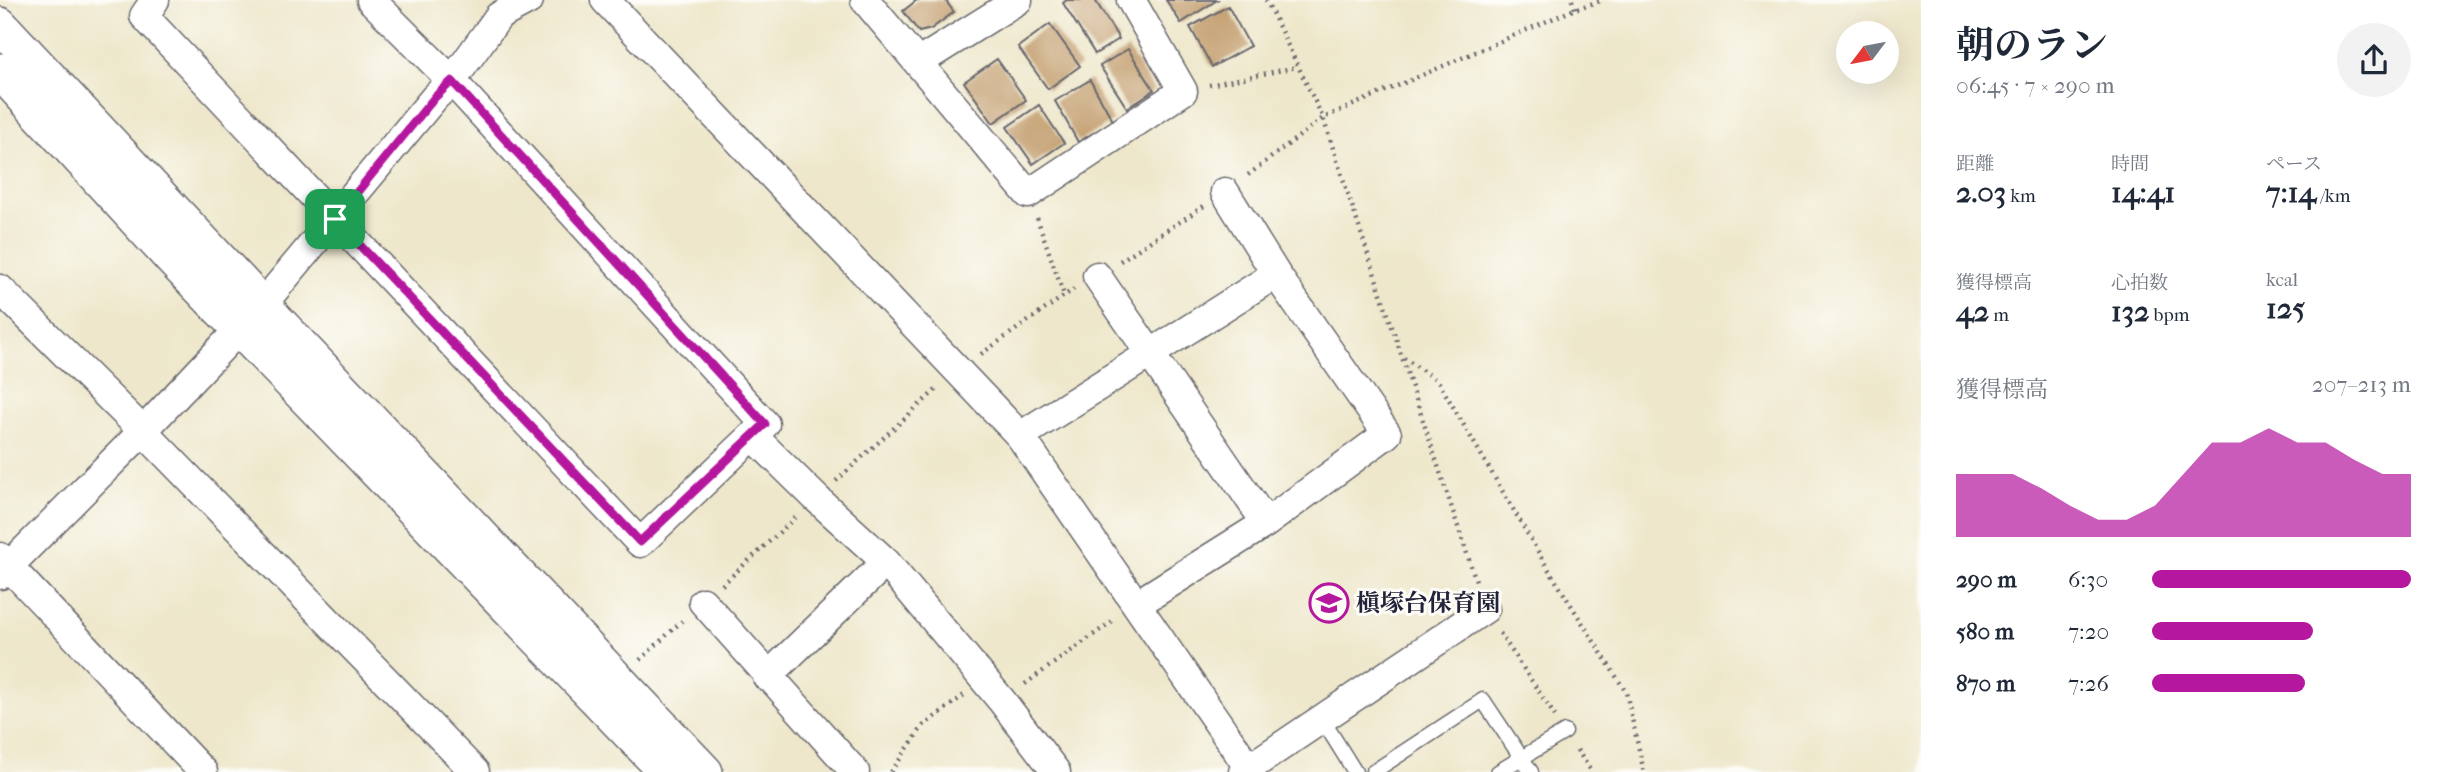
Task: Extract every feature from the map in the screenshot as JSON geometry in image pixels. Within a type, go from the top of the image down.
[{"type":"street","points":[[155,0],[144,16],[640,542],[765,424],[452,81],[371,0]]},
{"type":"street","points":[[203,772],[3,566],[143,432],[251,317],[435,97],[452,81],[499,16],[529,0]]},
{"type":"street","points":[[605,0],[1020,436],[1137,604],[1246,770],[1485,609]]},
{"type":"street","points":[[865,0],[1028,194],[1183,91],[1131,0]]},
{"type":"street","points":[[919,62],[1018,0]]},
{"type":"street","points":[[0,24],[251,317],[667,772]]},
{"type":"street","points":[[0,71],[251,317],[705,772]]},
{"type":"street","points":[[1137,604],[1266,523],[1387,433],[1276,274],[1225,192]]},
{"type":"street","points":[[1020,436],[1276,274]]},
{"type":"street","points":[[1097,276],[1266,523]]},
{"type":"street","points":[[0,289],[475,772]]},
{"type":"street","points":[[753,436],[886,562],[1056,772]]},
{"type":"street","points":[[767,677],[886,562]]},
{"type":"street","points":[[703,603],[855,772]]},
{"type":"lane","points":[[1374,772],[1483,700],[1531,772]]},
{"type":"lane","points":[[1322,719],[1355,772]]},
{"type":"lane","points":[[1498,772],[1565,732]]},
{"type":"path","points":[[1266,0],[1323,118],[1485,609],[1592,772]]},
{"type":"path","points":[[1572,0],[1575,9]]},
{"type":"path","points":[[1323,118],[1575,9],[1603,0]]},
{"type":"path","points":[[1183,91],[1297,67]]},
{"type":"path","points":[[1028,194],[1064,295]]},
{"type":"path","points":[[1403,358],[1438,381],[1547,567],[1626,692],[1644,772]]},
{"type":"path","points":[[891,772],[923,726],[992,691],[1137,604]]},
{"type":"building","points":[[917,0],[945,0],[954,12],[931,29],[919,32],[903,11]]},
{"type":"building","points":[[1067,0],[1095,0],[1119,39],[1095,54],[1063,3]]},
{"type":"building","points":[[1166,0],[1217,0],[1181,23]]},
{"type":"building","points":[[1228,6],[1250,46],[1212,67],[1190,27]]},
{"type":"building","points":[[1050,24],[1080,66],[1048,89],[1018,47]]},
{"type":"building","points":[[1128,49],[1154,90],[1127,108],[1100,66]]},
{"type":"building","points":[[997,59],[1026,100],[993,123],[964,82]]},
{"type":"building","points":[[1090,80],[1113,121],[1078,142],[1055,101]]},
{"type":"building","points":[[1039,105],[1064,143],[1033,164],[1007,127]]},
{"type":"place","name":"槇塚台保育園","points":[[1329,603]]},
{"type":"route","points":[[452,81],[765,424],[640,542],[335,219],[435,97],[452,81]]}]
